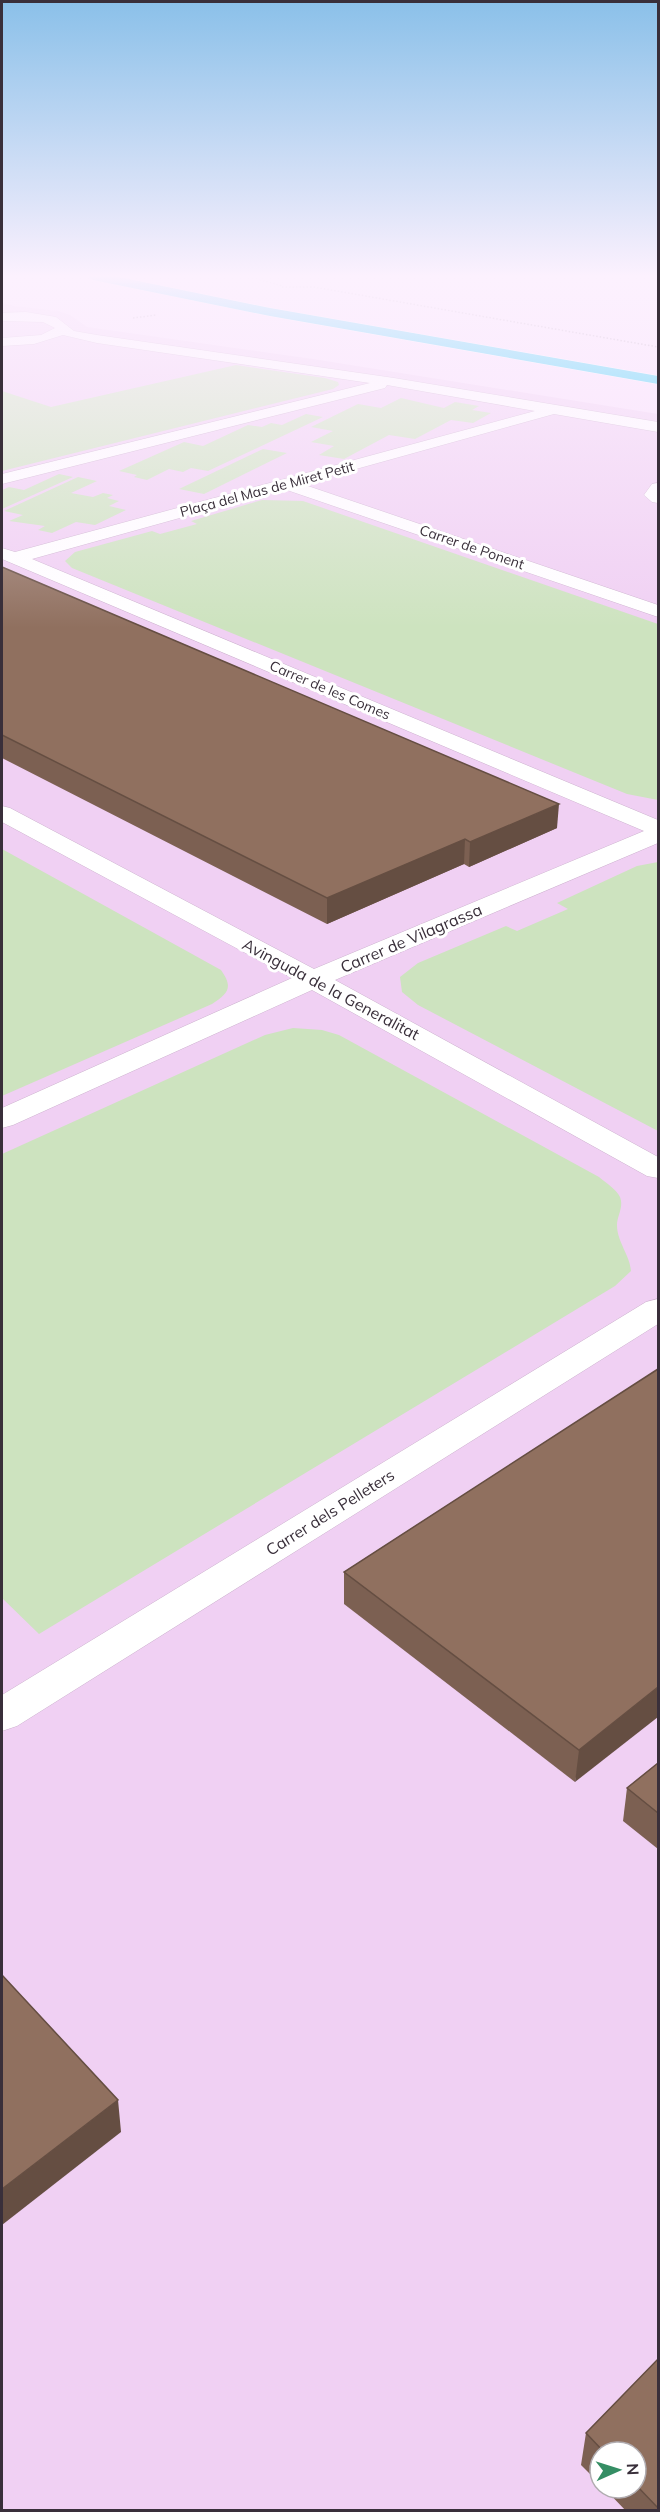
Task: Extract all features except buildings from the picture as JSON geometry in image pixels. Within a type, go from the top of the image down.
[{"type":"street","points":[[2,479],[349,393]]},
{"type":"street","points":[[459,393],[658,427]]},
{"type":"street","name":"Plaça del Mas de Miret Petit","points":[[7,556],[285,484],[556,410]]},
{"type":"street","name":"Carrer de Ponent","points":[[285,484],[658,611]]},
{"type":"street","points":[[658,488],[653,495],[658,498]]},
{"type":"street","name":"Carrer de les Comes","points":[[7,556],[658,828]]},
{"type":"street","name":"Avinguda de la Generalitat","points":[[2,813],[313,979],[658,1169]]},
{"type":"street","name":"Carrer de Vilagrassa","points":[[2,1119],[313,979],[658,834]]},
{"type":"street","name":"Carrer dels Pelleters","points":[[2,1714],[658,1309]]},
{"type":"shaded area","points":[[2,393],[528,393],[658,414],[658,2510],[2,2510]]},
{"type":"green space","points":[[2,393],[9,393],[51,407],[112,393],[316,393],[2,471]]},
{"type":"green space","points":[[401,398],[444,408],[455,402],[479,406],[472,410],[491,413],[473,423],[451,420],[415,439],[389,435],[344,459],[319,455],[334,446],[311,442],[333,431],[311,427],[358,404],[381,408]]},
{"type":"green space","points":[[306,414],[323,417],[208,471],[191,468],[183,472],[169,469],[147,480],[119,471],[184,442],[203,446],[248,425],[262,427],[271,423],[282,425]]},
{"type":"green space","points":[[263,449],[287,453],[204,494],[179,489]]},
{"type":"green space","points":[[59,474],[73,477],[2,509],[2,490],[9,487],[24,490]]},
{"type":"green space","points":[[78,477],[97,481],[71,493],[93,497],[103,493],[113,495],[107,498],[119,501],[109,506],[126,510],[95,525],[76,522],[52,533],[38,530],[45,526],[9,521],[23,515],[4,511]]},
{"type":"green space","points":[[262,500],[303,501],[658,624],[658,800],[627,794],[72,568],[65,561],[75,552],[152,531],[160,534],[197,524],[191,521]]},
{"type":"green space","points":[[2,849],[221,970],[228,985],[225,993],[212,1004],[2,1096]]},
{"type":"green space","points":[[658,862],[658,1131],[418,1005],[402,992],[400,977],[418,963],[506,926],[517,931],[568,909],[557,903],[637,866]]},
{"type":"green space","points":[[293,1028],[322,1030],[339,1035],[599,1177],[620,1197],[618,1231],[631,1271],[615,1286],[39,1634],[2,1598],[2,1154],[265,1035]]}]
